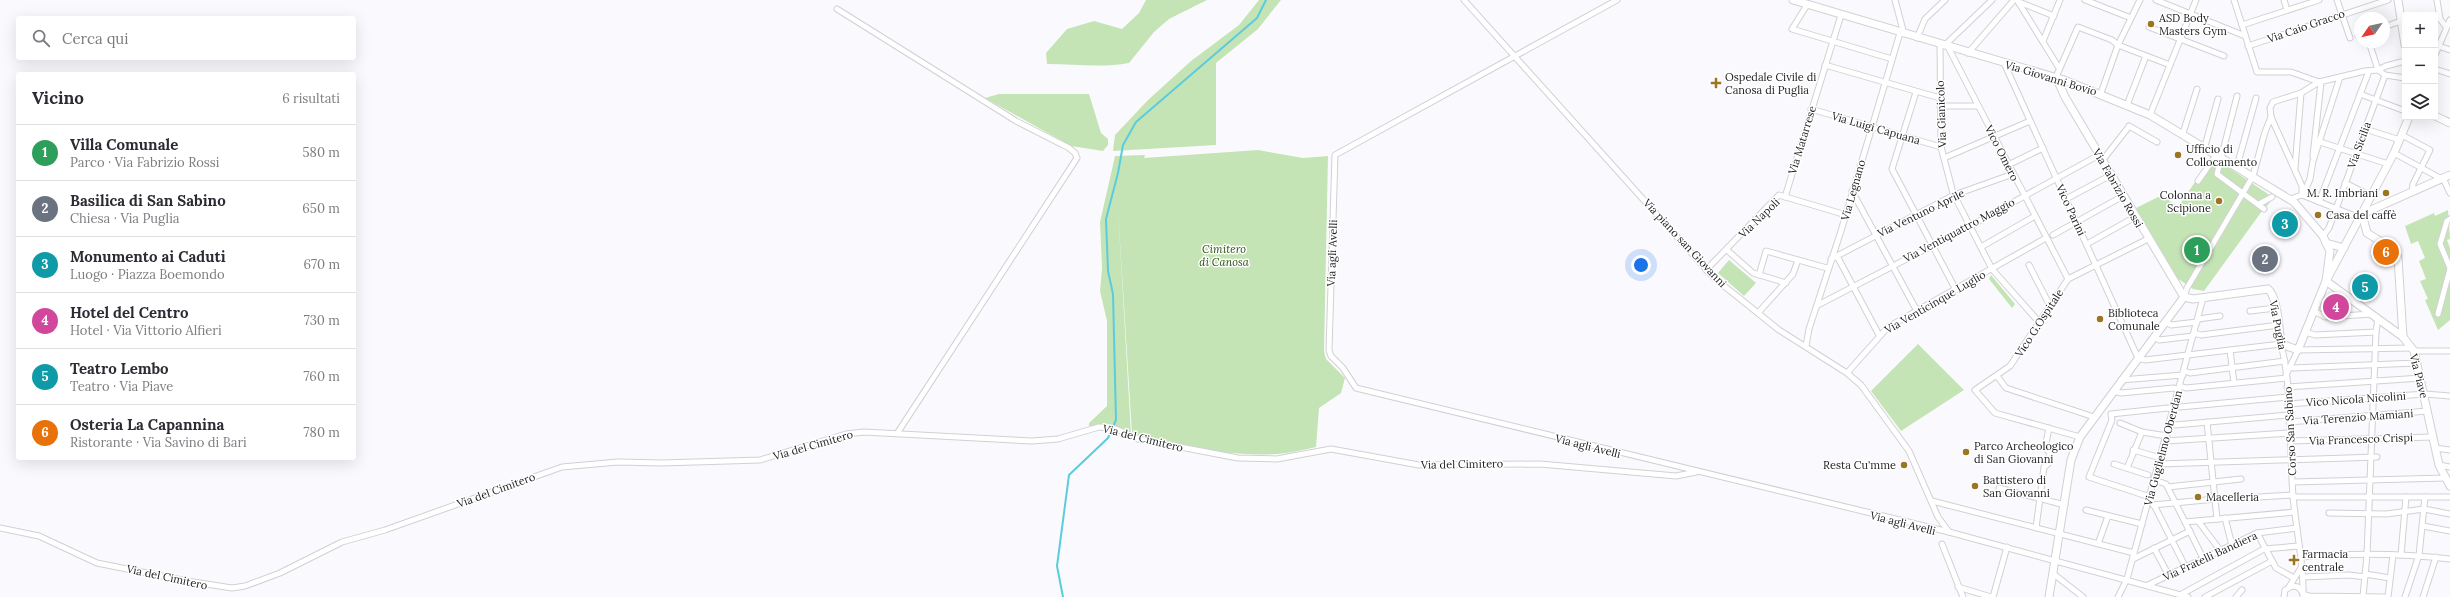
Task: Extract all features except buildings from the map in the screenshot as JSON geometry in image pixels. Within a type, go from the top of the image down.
[{"type":"street","name":"Via piano san Giovanni","points":[[1464,0],[1706,270],[1758,313],[1847,373],[1861,385],[1897,433],[1912,456],[1941,523],[1949,532]]},
{"type":"street","points":[[1515,56],[1617,0]]},
{"type":"street","name":"Via Giovanni Bovio","points":[[1793,0],[1944,46],[2056,77],[2101,93],[2128,105],[2183,133],[2290,199],[2314,223],[2325,240]]},
{"type":"street","points":[[1895,0],[1902,33]]},
{"type":"street","points":[[1917,38],[1925,19],[1945,0]]},
{"type":"street","points":[[1944,46],[1992,0]]},
{"type":"street","points":[[2043,41],[2060,0]]},
{"type":"street","points":[[2085,0],[2131,18]]},
{"type":"street","points":[[2101,93],[2118,45],[2140,0]]},
{"type":"street","points":[[2156,0],[2245,36]]},
{"type":"street","points":[[2150,115],[2196,0]]},
{"type":"street","points":[[2228,0],[2234,1],[2257,72],[2291,72],[2320,82]]},
{"type":"street","points":[[2284,0],[2287,10]]},
{"type":"street","points":[[2242,25],[2319,0]]},
{"type":"street","points":[[2337,0],[2350,38]]},
{"type":"street","name":"Via Caio Gracco","points":[[2248,46],[2388,0]]},
{"type":"street","points":[[2398,0],[2402,18]]},
{"type":"street","points":[[2437,0],[2438,12]]},
{"type":"street","points":[[2017,1],[2054,16]]},
{"type":"street","points":[[2017,1],[2059,68]]},
{"type":"street","points":[[1968,53],[2017,1]]},
{"type":"street","points":[[1807,4],[1792,29],[1892,59]]},
{"type":"street","points":[[837,9],[901,47],[945,78],[1016,121],[1069,148],[1075,153],[1077,158],[898,432]]},
{"type":"street","name":"Via Matarrese","points":[[1784,197],[1841,15]]},
{"type":"street","points":[[2438,19],[2446,27]]},
{"type":"street","points":[[2450,20],[2438,46],[2450,50]]},
{"type":"street","points":[[2390,26],[2402,23]]},
{"type":"street","points":[[2056,77],[2078,27],[2101,35],[2118,45],[2170,65]]},
{"type":"street","points":[[2149,27],[2224,56]]},
{"type":"street","name":"Via Legnano","points":[[1806,346],[1809,329],[1818,305],[1827,268],[1846,215],[1892,59],[1902,33]]},
{"type":"street","name":"Via Gianicolo","points":[[1944,46],[1940,98],[1941,147],[1954,195],[1992,269],[2039,322]]},
{"type":"street","name":"Vico Omero","points":[[1944,46],[1978,106],[2068,279]]},
{"type":"street","points":[[2371,48],[2378,70],[2385,75],[2402,78]]},
{"type":"street","name":"Via agli Avelli","points":[[1515,56],[1335,155],[1329,350],[1331,356],[1343,368],[1356,388],[1696,472],[1949,532],[2127,579],[2188,597]]},
{"type":"street","points":[[2128,105],[2146,56]]},
{"type":"street","points":[[2302,196],[2302,186],[2271,117],[2270,108],[2274,102],[2300,93],[2320,82],[2378,70],[2402,62]]},
{"type":"street","name":"Vico Parini","points":[[2004,63],[2138,358]]},
{"type":"street","points":[[1826,65],[1940,98]]},
{"type":"street","points":[[2319,202],[2369,71]]},
{"type":"street","points":[[2438,71],[2450,74]]},
{"type":"street","name":"Via Sicilia","points":[[2325,240],[2385,75]]},
{"type":"street","name":"Via Fabrizio Rossi","points":[[2056,77],[2135,217],[2184,297]]},
{"type":"street","points":[[2302,196],[2310,179],[2314,161],[2340,77]]},
{"type":"street","points":[[2314,161],[2314,140],[2320,82]]},
{"type":"street","points":[[2183,133],[2197,89]]},
{"type":"street","points":[[1916,92],[1901,136],[1892,169],[1956,290]]},
{"type":"street","points":[[2295,169],[2300,93]]},
{"type":"street","points":[[2360,94],[2402,110]]},
{"type":"street","points":[[2237,96],[2219,155],[2217,174],[2264,209]]},
{"type":"street","points":[[2237,166],[2256,98]]},
{"type":"street","points":[[2205,146],[2218,99]]},
{"type":"street","points":[[1940,106],[1978,106]]},
{"type":"street","name":"Via Luigi Capuana","points":[[1811,109],[1941,147]]},
{"type":"street","points":[[2049,597],[2057,560],[2072,460],[2080,437],[2184,297],[2187,288],[2242,192],[2254,176],[2265,132],[2271,117]]},
{"type":"street","points":[[2438,117],[2449,120]]},
{"type":"street","points":[[1944,158],[2030,120]]},
{"type":"street","points":[[2326,281],[2394,153],[2408,120]]},
{"type":"street","points":[[2101,158],[2128,127],[2157,142]]},
{"type":"street","points":[[2365,129],[2401,137],[2430,150],[2413,184],[2412,192]]},
{"type":"street","points":[[2314,140],[2388,164]]},
{"type":"street","points":[[2008,165],[2043,148]]},
{"type":"street","points":[[2394,153],[2421,168],[2444,177],[2450,193]]},
{"type":"street","points":[[2198,181],[2219,155]]},
{"type":"street","name":"Via Ventiquattro Maggio","points":[[1818,305],[1932,244],[1970,226],[2056,178],[2101,158]]},
{"type":"street","name":"Via Ventuno Aprile","points":[[1831,259],[1954,195],[2013,174]]},
{"type":"street","points":[[2066,199],[2111,175]]},
{"type":"street","points":[[2290,199],[2302,196],[2361,216],[2444,177]]},
{"type":"street","points":[[2346,183],[2371,196]]},
{"type":"street","points":[[1852,191],[1917,311]]},
{"type":"street","name":"Via Napoli","points":[[1706,270],[1779,195],[1846,215]]},
{"type":"street","points":[[2052,235],[2123,196]]},
{"type":"street","points":[[2259,204],[2272,197]]},
{"type":"street","points":[[1980,247],[2035,216]]},
{"type":"street","points":[[2361,216],[2367,233]]},
{"type":"street","points":[[2087,244],[2135,217]]},
{"type":"street","points":[[2438,314],[2450,268],[2440,244],[2446,221],[2450,219]]},
{"type":"street","points":[[2352,232],[2367,233],[2380,242],[2394,246],[2398,258],[2403,337]]},
{"type":"street","name":"Via Venticinque Luglio","points":[[1847,373],[1879,335],[1888,327],[2046,238]]},
{"type":"street","name":"Vico G.Ospitale","points":[[2048,428],[1996,412],[1975,390],[2010,366],[2068,279],[2097,266],[2148,239]]},
{"type":"street","points":[[2325,240],[2344,248]]},
{"type":"street","points":[[2325,240],[2330,251],[2326,281]]},
{"type":"street","points":[[1727,250],[1752,273],[1786,283]]},
{"type":"street","points":[[1760,275],[1766,251],[1827,268]]},
{"type":"street","points":[[1837,256],[1879,335]]},
{"type":"street","points":[[1758,313],[1793,274],[1798,260]]},
{"type":"street","points":[[2029,265],[2050,306]]},
{"type":"street","name":"Via Piave","points":[[2326,281],[2403,337],[2413,350],[2421,378],[2439,465],[2450,486]]},
{"type":"street","name":"Corso San Sabino","points":[[2303,595],[2304,577],[2295,512],[2286,377],[2292,368],[2326,281]]},
{"type":"street","name":"Via Puglia","points":[[2184,297],[2193,300],[2268,289],[2271,292],[2276,308],[2285,361],[2286,377]]},
{"type":"street","name":"Via Guglielmo Oberdan","points":[[2118,597],[2127,579],[2175,407],[2203,298]]},
{"type":"street","points":[[2250,312],[2276,308]]},
{"type":"street","points":[[2314,311],[2324,317],[2375,316],[2376,332],[2370,457],[2370,498],[2363,596]]},
{"type":"street","points":[[2166,322],[2171,325],[2220,316]]},
{"type":"street","points":[[2154,337],[2159,340],[2279,325]]},
{"type":"street","points":[[2305,332],[2315,335],[2376,332]]},
{"type":"street","points":[[2138,358],[2145,360],[2281,344],[2298,350],[2375,348],[2450,351]]},
{"type":"street","points":[[2230,350],[2234,383]]},
{"type":"street","points":[[2121,380],[2285,361]]},
{"type":"street","points":[[2292,368],[2417,363]]},
{"type":"street","points":[[1997,376],[2006,388],[2094,417]]},
{"type":"street","points":[[2113,391],[2121,393],[2186,388],[2286,377]]},
{"type":"street","points":[[2287,387],[2421,378]]},
{"type":"street","name":"Vico Nicola Nicolini","points":[[2288,404],[2424,394],[2450,396]]},
{"type":"street","points":[[2150,497],[2088,477],[2112,420],[2111,414],[2288,397]]},
{"type":"street","name":"Via Terenzio Mamiani","points":[[2289,422],[2428,411]]},
{"type":"street","points":[[2170,423],[2207,422],[2289,415]]},
{"type":"street","points":[[2207,422],[2217,519]]},
{"type":"street","points":[[2120,423],[2142,432],[2166,439],[2290,433]]},
{"type":"street","name":"Via del Cimitero","points":[[0,528],[39,536],[97,562],[187,582],[232,588],[245,586],[280,573],[342,542],[385,530],[562,467],[618,462],[662,463],[760,460],[798,450],[846,434],[864,432],[898,432],[970,439],[1032,440],[1058,439],[1099,427],[1116,429],[1138,440],[1238,458],[1277,459],[1331,449],[1419,465],[1540,464],[1676,476],[1696,472]]},
{"type":"street","points":[[2036,528],[2044,467],[2048,464],[2050,453],[2045,448],[2048,428],[2080,437]]},
{"type":"street","points":[[2127,468],[2132,450],[2142,432]]},
{"type":"street","name":"Via Francesco Crispi","points":[[2290,441],[2432,437]]},
{"type":"street","points":[[2435,448],[2450,450]]},
{"type":"street","points":[[2132,450],[2160,461],[2210,462],[2377,457]]},
{"type":"street","points":[[2114,464],[2148,475]]},
{"type":"street","points":[[2439,465],[2450,467]]},
{"type":"street","points":[[2293,482],[2446,478]]},
{"type":"street","points":[[2168,487],[2241,479]]},
{"type":"street","points":[[2154,480],[2166,484],[2168,487],[2203,558]]},
{"type":"street","points":[[1999,488],[2065,505]]},
{"type":"street","points":[[2242,498],[2294,496],[2370,498],[2450,497]]},
{"type":"street","points":[[2401,555],[2406,497]]},
{"type":"street","points":[[2405,597],[2419,555],[2425,497]]},
{"type":"street","points":[[2148,505],[2216,499]]},
{"type":"street","points":[[1932,501],[2098,544],[2133,556],[2190,531]]},
{"type":"street","points":[[2154,504],[2185,566]]},
{"type":"street","points":[[2329,513],[2369,514],[2405,512],[2424,509],[2450,514]]},
{"type":"street","points":[[2086,510],[2142,524]]},
{"type":"street","points":[[2185,522],[2295,512]]},
{"type":"street","points":[[2098,544],[2108,516]]},
{"type":"street","points":[[2225,518],[2232,545]]},
{"type":"street","points":[[2198,521],[2220,550]]},
{"type":"street","points":[[2423,526],[2450,530]]},
{"type":"street","name":"Via Fratelli Bandiera","points":[[2148,585],[2168,574],[2257,533],[2297,528]]},
{"type":"street","points":[[2257,533],[2264,549],[2276,568],[2294,578]]},
{"type":"street","points":[[1942,544],[1963,597]]},
{"type":"street","points":[[2180,595],[2264,549],[2299,546]]},
{"type":"street","points":[[1958,587],[1992,597],[2007,547]]},
{"type":"street","points":[[2154,548],[2168,574]]},
{"type":"street","points":[[2301,557],[2341,554],[2419,555],[2450,559]]},
{"type":"street","points":[[2388,597],[2392,555]]},
{"type":"street","points":[[2423,597],[2436,557]]},
{"type":"street","points":[[2205,597],[2272,561]]},
{"type":"street","points":[[2284,597],[2285,592],[2302,566]]},
{"type":"street","points":[[2054,575],[2083,597]]},
{"type":"street","points":[[2304,577],[2365,575],[2390,578]]},
{"type":"street","points":[[2289,586],[2298,587],[2303,595],[2310,596],[2385,597]]},
{"type":"street","points":[[2236,597],[2242,590]]},
{"type":"street","points":[[2167,597],[2170,592]]},
{"type":"green space","points":[[1146,0],[1207,0],[1169,19],[1154,32],[1129,63],[1098,66],[1047,64],[1046,53],[1067,29],[1094,21],[1122,29],[1139,13]]},
{"type":"green space","points":[[1259,0],[1281,0],[1258,29],[1216,63],[1216,145],[1113,151],[1115,135],[1148,100],[1191,61],[1239,25]]},
{"type":"green space","points":[[999,94],[1089,94],[1101,133],[1108,139],[1108,145],[1103,151],[1071,146],[985,98]]},
{"type":"green space","name":"Cimitero di Canosa","points":[[1258,150],[1303,158],[1328,156],[1324,351],[1326,359],[1345,378],[1341,393],[1319,408],[1316,447],[1277,454],[1240,454],[1186,446],[1132,434],[1118,209],[1131,434],[1120,428],[1089,426],[1089,423],[1107,406],[1107,321],[1100,291],[1102,268],[1100,222],[1115,156],[1145,155],[1144,158]]},
{"type":"green space","points":[[2216,159],[2274,198],[2262,211],[2204,291],[2193,289],[2177,278],[2136,208],[2162,195],[2178,207],[2195,182],[2198,182]]},
{"type":"green space","points":[[2448,210],[2450,239],[2447,240],[2450,248],[2450,320],[2438,330],[2425,300],[2428,299],[2420,281],[2426,279],[2419,261],[2425,258],[2418,241],[2411,244],[2405,226],[2434,213],[2435,216]]},
{"type":"green space","points":[[1729,260],[1756,283],[1744,296],[1718,273]]},
{"type":"green space","points":[[1991,275],[2015,304],[2012,308],[1989,279]]},
{"type":"green space","points":[[1918,344],[1964,390],[1901,431],[1871,391]]},
{"type":"waterway","points":[[1063,597],[1057,566],[1069,475],[1108,438],[1116,420],[1113,294],[1108,271],[1106,219],[1118,173],[1123,145],[1136,122],[1257,18],[1266,0]]},
{"type":"place","name":"ASD Body Masters Gym","points":[[2151,24]]},
{"type":"place","name":"Ospedale Civile di Canosa di Puglia","points":[[1716,83]]},
{"type":"place","name":"Ufficio di Collocamento","points":[[2178,155]]},
{"type":"place","name":"M. R. Imbriani","points":[[2386,193]]},
{"type":"place","name":"Colonna a Scipione","points":[[2219,201]]},
{"type":"place","name":"Casa del caffè","points":[[2318,215]]},
{"type":"place","name":"Monumento ai Caduti","points":[[2285,224]]},
{"type":"place","name":"Villa Comunale","points":[[2197,250]]},
{"type":"place","name":"Osteria La Capannina","points":[[2386,252]]},
{"type":"place","name":"Basilica di San Sabino","points":[[2265,259]]},
{"type":"place","name":"Teatro Lembo","points":[[2365,287]]},
{"type":"place","name":"Hotel del Centro","points":[[2336,307]]},
{"type":"place","name":"Biblioteca Comunale","points":[[2100,319]]},
{"type":"place","name":"Parco Archeologico di San Giovanni","points":[[1966,452]]},
{"type":"place","name":"Resta Cu'mme","points":[[1904,465]]},
{"type":"place","name":"Battistero di San Giovanni","points":[[1975,486]]},
{"type":"place","name":"Macelleria","points":[[2198,497]]},
{"type":"place","name":"Farmacia centrale","points":[[2294,560]]}]
